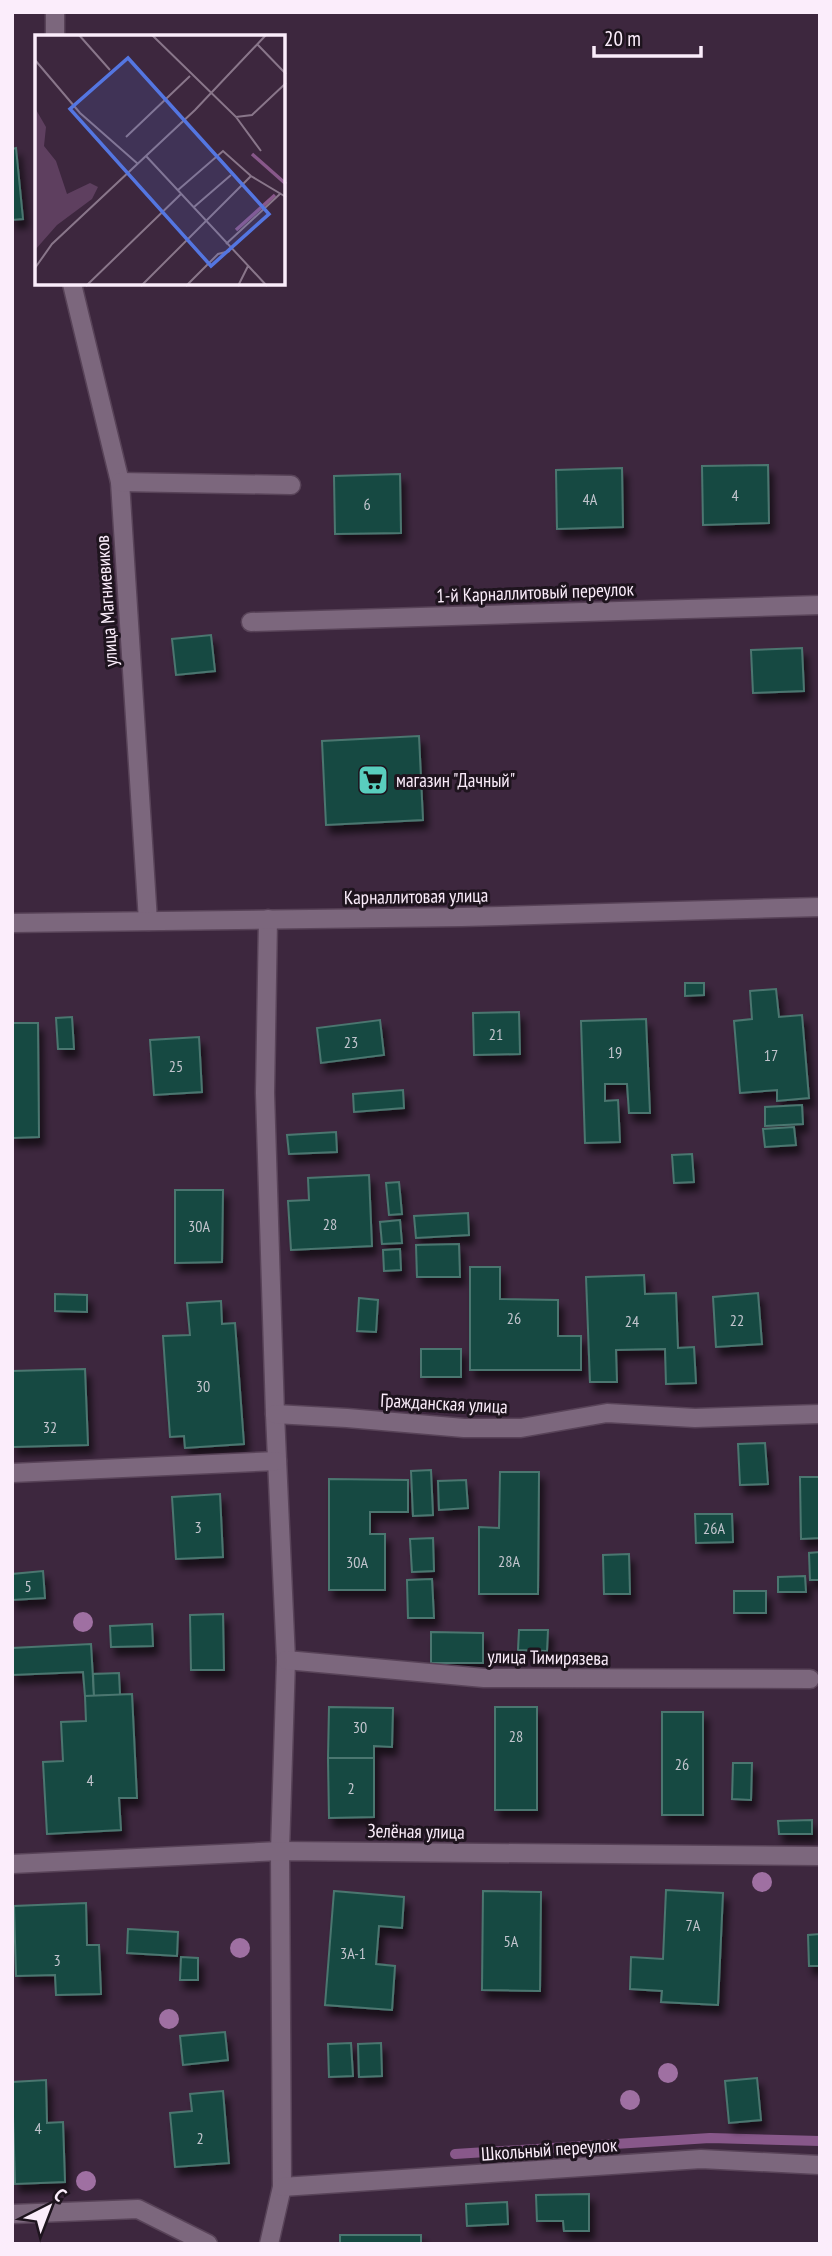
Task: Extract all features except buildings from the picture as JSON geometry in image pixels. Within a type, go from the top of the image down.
[{"type":"street","points":[[55,12],[55,35]]},
{"type":"street","name":"улица Магниевиков","points":[[72,285],[120,482],[148,921]]},
{"type":"street","points":[[120,482],[290,485]]},
{"type":"street","name":"1-й Карналлитовый переулок","points":[[251,622],[820,605]]},
{"type":"street","name":"Карналлитовая улица","points":[[12,923],[462,917],[820,906]]},
{"type":"street","points":[[268,919],[265,1093],[286,1660],[280,1850],[282,2187],[270,2244]]},
{"type":"street","name":"Гражданская улица","points":[[275,1414],[464,1428],[521,1428],[607,1413],[695,1418],[820,1414]]},
{"type":"street","points":[[12,1473],[277,1461]]},
{"type":"street","name":"улица Тимирязева","points":[[286,1660],[484,1678],[810,1679]]},
{"type":"street","name":"Зелёная улица","points":[[12,1864],[280,1850],[820,1856]]},
{"type":"street","name":"Школьный переулок","points":[[282,2187],[702,2159],[820,2165]]},
{"type":"street","points":[[12,2214],[138,2209],[208,2244]]},
{"type":"waterway","points":[[455,2154],[710,2138],[820,2141]]},
{"type":"place","name":"магазин \"Дачный\"","points":[[373,780]]}]
